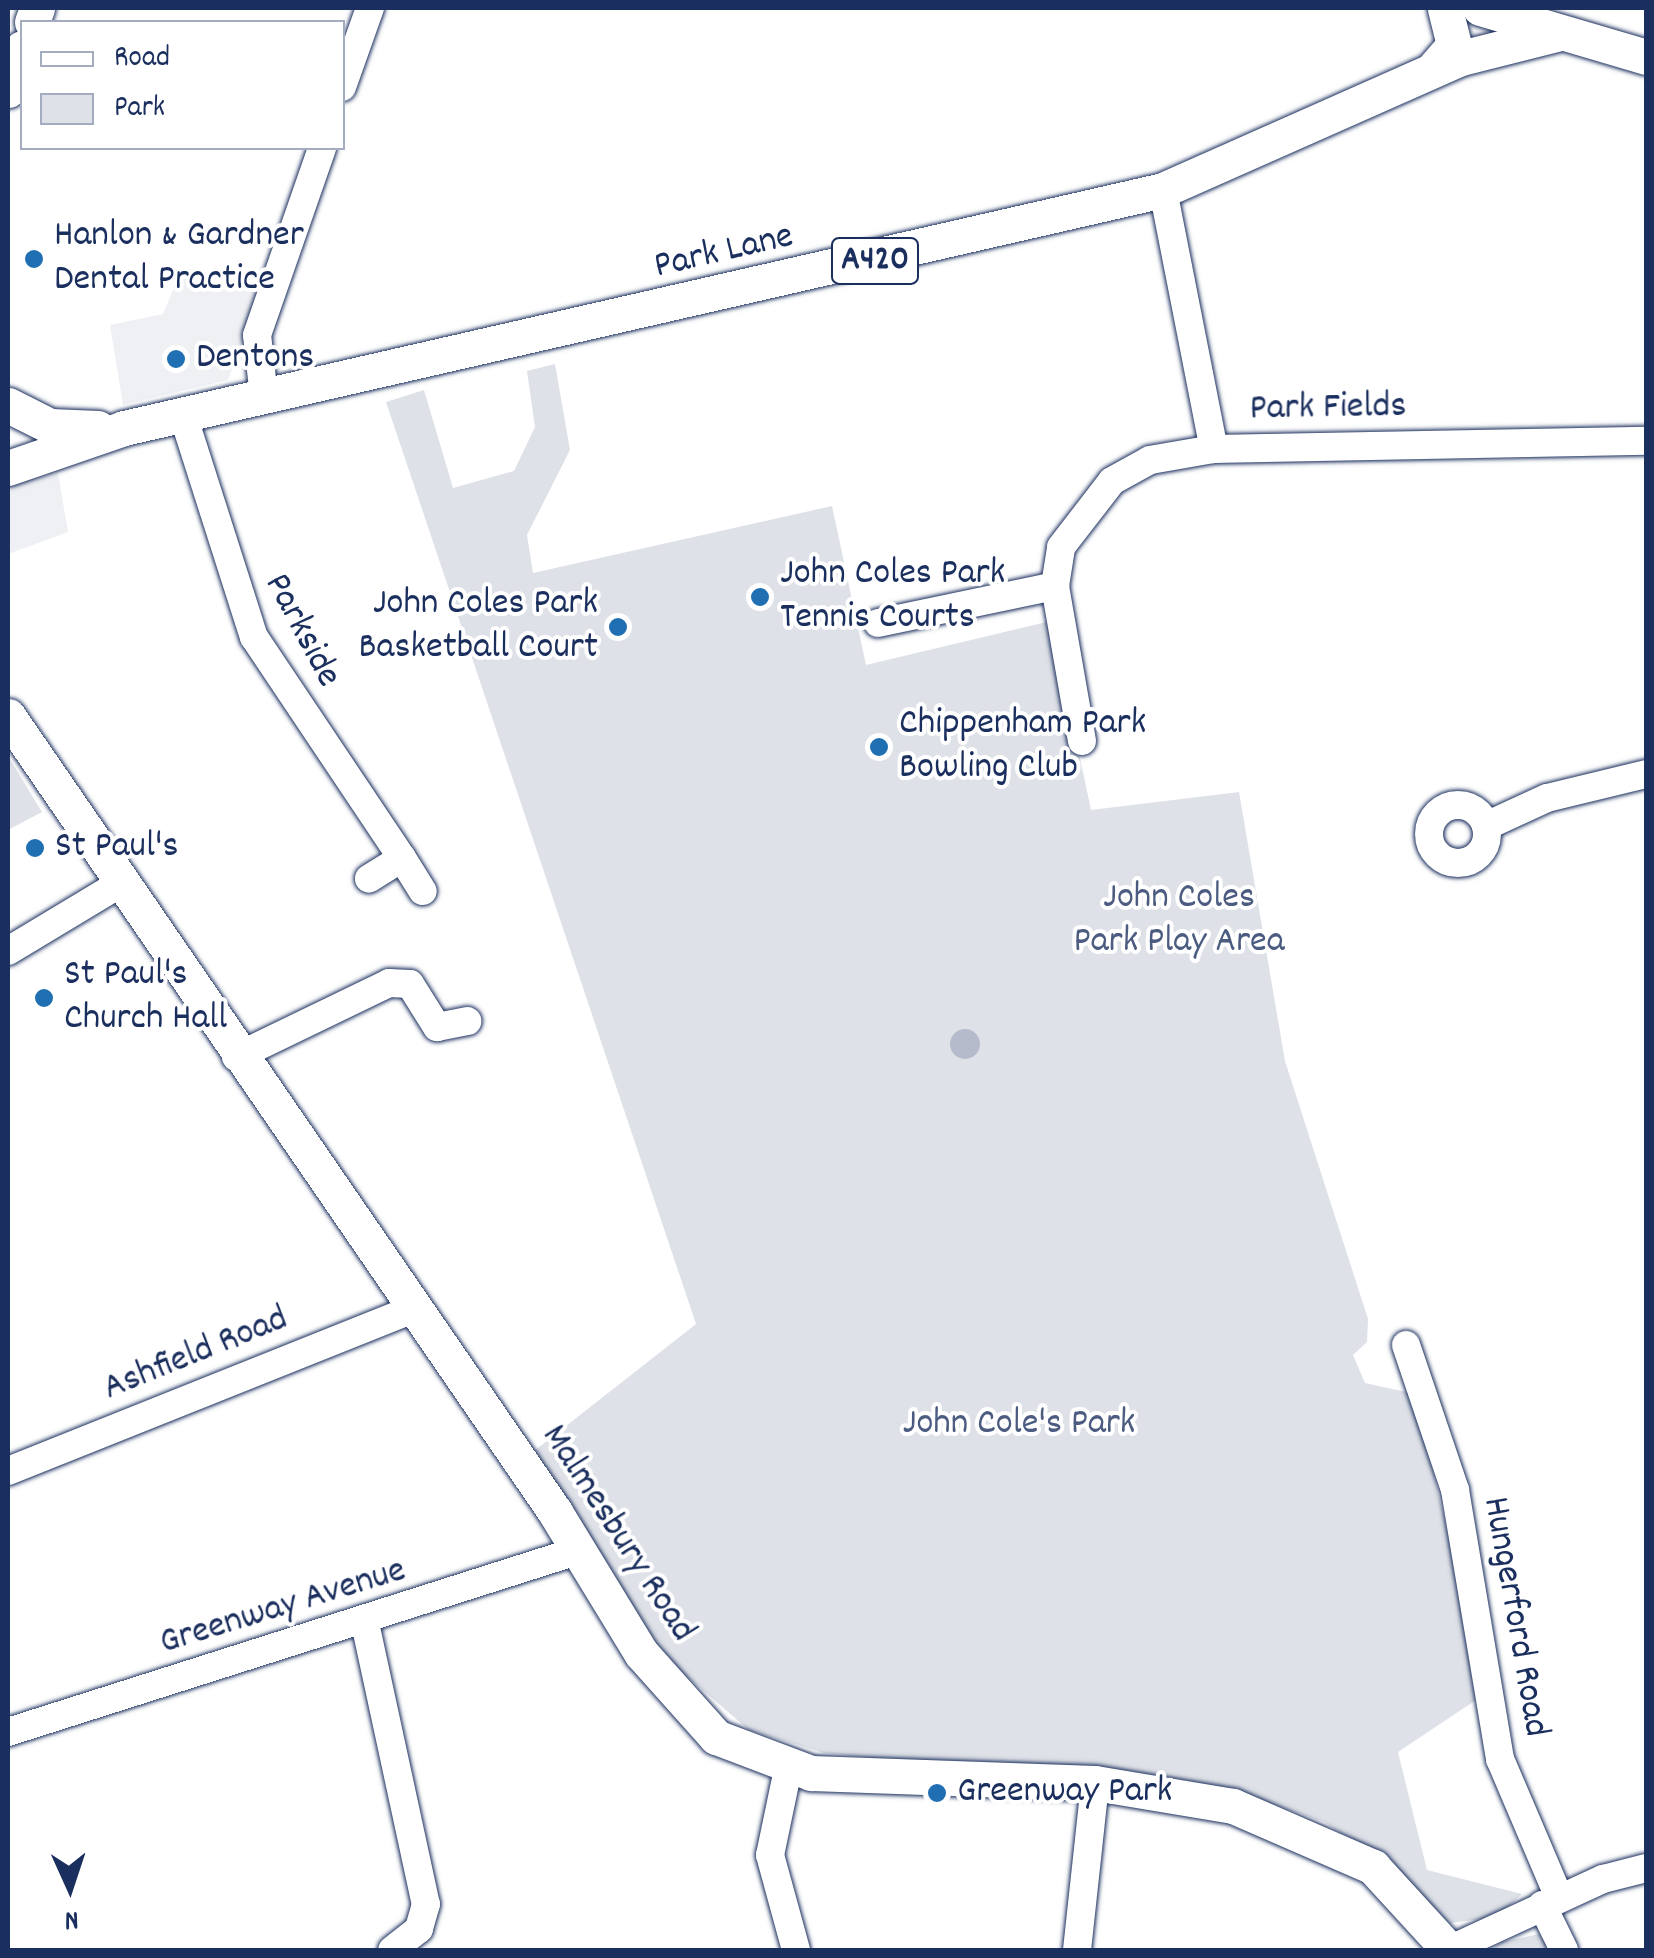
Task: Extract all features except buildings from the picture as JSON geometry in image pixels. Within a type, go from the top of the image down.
[{"type":"main road","points":[[1428,73],[1454,45],[1445,8]]},
{"type":"main road","points":[[1480,8],[1560,21],[1646,57]]},
{"type":"main road","name":"Park Lane","points":[[8,468],[124,428],[1163,190],[1428,73],[1560,21]]},
{"type":"main road","points":[[8,90],[20,54]]},
{"type":"main road","name":"A420","points":[[8,404],[50,426],[124,428]]},
{"type":"main road","name":"Malmesbury Road","points":[[8,716],[118,886],[690,1712],[738,1750],[788,1769],[1095,1784],[1233,1806],[1310,1833],[1373,1867],[1449,1950]]},
{"type":"street","points":[[345,79],[370,8]]},
{"type":"street","points":[[264,397],[257,335],[321,150]]},
{"type":"street","name":"Park Fields","points":[[1163,190],[1214,449],[1646,441]]},
{"type":"street","name":"Parkside","points":[[183,415],[254,637],[423,892]]},
{"type":"street","points":[[1082,741],[1055,586],[1068,532],[1101,490],[1150,460],[1214,449]]},
{"type":"street","points":[[878,623],[1055,586]]},
{"type":"street","points":[[1486,826],[1558,795],[1646,774]]},
{"type":"street","points":[[369,879],[402,858]]},
{"type":"street","points":[[8,951],[118,886]]},
{"type":"street","points":[[236,1057],[389,983],[410,984],[437,1027],[467,1022]]},
{"type":"street","name":"Ashfield Road","points":[[8,1471],[413,1310]]},
{"type":"street","name":"Hungerford Road","points":[[1406,1345],[1455,1490],[1500,1759],[1551,1901]]},
{"type":"street","name":"Greenway Avenue","points":[[8,1732],[365,1624],[580,1550]]},
{"type":"street","points":[[365,1624],[426,1904],[419,1930],[392,1950]]},
{"type":"street","points":[[788,1769],[769,1838],[796,1950]]},
{"type":"street","points":[[1077,1950],[1095,1784]]},
{"type":"street","points":[[1449,1950],[1551,1901],[1646,1868]]},
{"type":"street","points":[[1551,1901],[1564,1950]]},
{"type":"shaded area","points":[[180,273],[260,293],[228,380],[123,405],[110,325],[163,314]]},
{"type":"shaded area","points":[[58,473],[68,532],[8,554],[8,486]]},
{"type":"green space","name":"John Cole's Park","points":[[555,364],[570,450],[527,535],[533,573],[832,506],[866,665],[1051,621],[1091,810],[1239,792],[1285,1061],[1368,1319],[1367,1342],[1353,1355],[1365,1383],[1415,1394],[1485,1694],[1398,1752],[1427,1870],[1522,1894],[1497,1917],[1450,1923],[1390,1865],[1324,1822],[1247,1795],[824,1753],[749,1730],[669,1661],[529,1455],[696,1324],[386,402],[424,390],[453,488],[514,471],[535,427],[527,371]]},
{"type":"green space","points":[[8,756],[42,812],[8,830]]},
{"type":"green space","points":[[1539,1934],[1551,1950],[1491,1950],[1502,1942]]},
{"type":"water","points":[[965,1029],[979,1038],[980,1044],[971,1058],[965,1059],[951,1050],[950,1044],[959,1030]]},
{"type":"place","name":"Hanlon & Gardner Dental Practice","points":[[34,259]]},
{"type":"place","name":"Dentons","points":[[176,359]]},
{"type":"place","name":"John Coles Park Tennis Courts","points":[[760,597]]},
{"type":"place","name":"John Coles Park Basketball Court","points":[[618,627]]},
{"type":"place","name":"Chippenham Park Bowling Club","points":[[879,747]]},
{"type":"place","name":"St Paul's","points":[[35,848]]},
{"type":"place","name":"St Paul's Church Hall","points":[[44,998]]},
{"type":"place","name":"Greenway Park","points":[[937,1793]]},
{"type":"park label","name":"John Coles Park Play Area","points":[[1179,921]]}]
